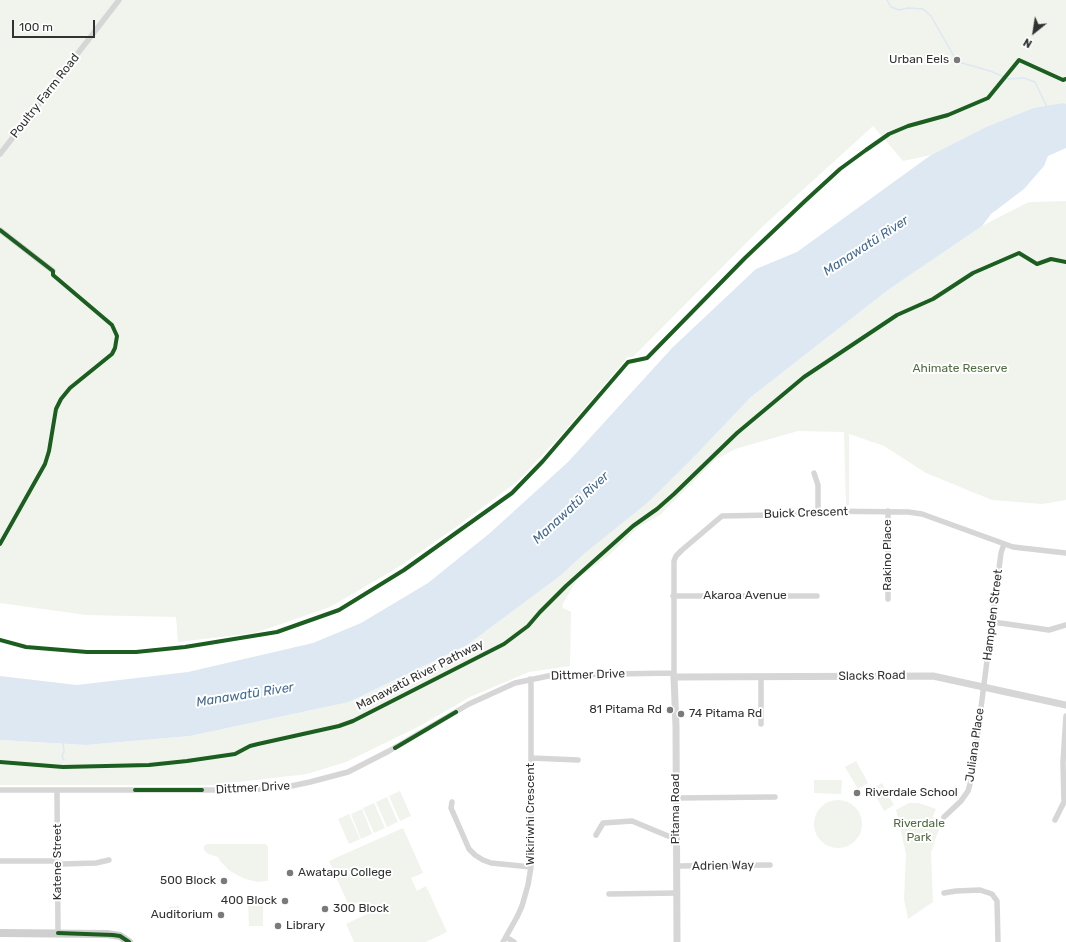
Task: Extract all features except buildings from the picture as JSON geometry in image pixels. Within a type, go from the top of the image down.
[{"type":"main road","points":[[0,934],[58,933],[113,935],[120,936],[129,942]]},
{"type":"street","name":"Poultry Farm Road","points":[[0,154],[120,0]]},
{"type":"street","points":[[0,230],[53,271]]},
{"type":"street","points":[[814,473],[818,485],[818,511]]},
{"type":"street","name":"Buick Crescent","points":[[674,675],[673,564],[675,558],[719,518],[726,516],[772,515],[818,511],[908,512],[922,514],[1004,544],[1036,550],[1066,553]]},
{"type":"street","name":"Rakino Place","points":[[888,511],[888,599]]},
{"type":"street","name":"Hampden Street","points":[[984,687],[1001,553],[1004,544]]},
{"type":"street","name":"Akaroa Avenue","points":[[673,596],[817,596]]},
{"type":"street","points":[[992,622],[1049,630],[1066,625]]},
{"type":"street","name":"Dittmer Drive","points":[[0,790],[247,790],[282,788],[348,772],[389,751],[468,704],[502,688],[530,679],[566,674],[674,675]]},
{"type":"street","name":"Slacks Road","points":[[674,675],[761,677],[929,676],[1066,705]]},
{"type":"street","name":"Pitama Road","points":[[674,675],[677,942]]},
{"type":"street","points":[[761,677],[761,724]]},
{"type":"street","name":"Wikiriwhi Crescent","points":[[503,942],[518,917],[528,885],[531,867],[530,679]]},
{"type":"street","name":"Juliana Place","points":[[944,817],[961,801],[968,790],[972,777],[984,687]]},
{"type":"street","points":[[1055,820],[1064,802],[1063,762],[1066,716]]},
{"type":"street","points":[[531,758],[578,760]]},
{"type":"street","name":"Katene Street","points":[[57,790],[58,933]]},
{"type":"street","points":[[676,798],[775,797]]},
{"type":"street","points":[[452,802],[451,808],[457,822],[469,849],[476,856],[491,863],[531,867]]},
{"type":"street","points":[[596,835],[603,823],[632,821],[668,836],[676,836]]},
{"type":"street","points":[[0,861],[52,861],[62,864],[96,864],[109,860]]},
{"type":"street","name":"Adrien Way","points":[[677,866],[770,865]]},
{"type":"street","points":[[944,893],[956,890],[980,890],[992,894],[997,901],[998,942]]},
{"type":"street","points":[[609,894],[677,893]]},
{"type":"street","points":[[506,937],[514,942]]},
{"type":"green space","points":[[0,0],[1066,0],[1066,104],[1033,108],[986,127],[931,155],[903,161],[873,126],[762,227],[633,357],[628,357],[563,433],[517,482],[397,568],[330,607],[255,633],[178,642],[176,617],[86,615],[0,603]]},
{"type":"green space","name":"Ahimate Reserve","points":[[1066,201],[1066,500],[1042,504],[992,500],[926,473],[884,446],[849,434],[849,505],[846,505],[844,432],[798,431],[735,449],[715,460],[660,515],[640,526],[608,556],[578,578],[562,605],[563,608],[571,612],[570,666],[529,672],[470,697],[420,726],[346,762],[307,774],[213,785],[0,785],[0,740],[86,745],[190,736],[349,702],[467,645],[560,576],[646,502],[690,461],[751,397],[888,290],[982,226],[1029,202]]},
{"type":"green space","points":[[856,761],[868,783],[858,789],[845,767]]},
{"type":"green space","points":[[814,780],[842,780],[841,794],[814,793]]},
{"type":"green space","points":[[882,783],[894,805],[884,811],[872,789]]},
{"type":"green space","points":[[400,791],[411,816],[400,821],[389,796]]},
{"type":"green space","points":[[387,797],[398,822],[387,827],[376,802]]},
{"type":"green space","points":[[833,800],[843,800],[855,807],[862,819],[862,829],[855,841],[843,848],[833,848],[825,844],[818,837],[814,829],[814,819],[818,811],[825,804]]},
{"type":"green space","points":[[374,803],[385,828],[374,833],[363,808]]},
{"type":"green space","name":"Riverdale Park","points":[[909,803],[919,803],[936,809],[933,816],[934,821],[941,826],[931,853],[933,902],[908,919],[904,899],[906,854],[896,810]]},
{"type":"green space","points":[[362,809],[372,834],[361,839],[351,814]]},
{"type":"green space","points":[[349,814],[360,839],[349,844],[338,819]]},
{"type":"green space","points":[[403,828],[423,873],[411,878],[417,891],[426,886],[447,932],[426,942],[354,942],[346,924],[367,914],[361,901],[349,906],[329,861]]},
{"type":"green space","points":[[207,844],[266,844],[268,847],[268,881],[257,882],[243,878],[230,871],[218,857],[208,854],[204,850],[204,846]]},
{"type":"green space","points":[[248,902],[263,902],[263,926],[249,926]]},
{"type":"green space","points":[[179,906],[181,916],[170,918],[169,907]]},
{"type":"water","name":"Manawatū River","points":[[1064,103],[1066,104],[1066,148],[1048,156],[1044,166],[1024,189],[991,214],[982,226],[888,290],[751,397],[690,461],[647,503],[585,553],[560,576],[467,645],[349,702],[190,736],[86,745],[0,740],[0,676],[77,685],[188,672],[313,643],[361,623],[428,583],[490,533],[568,462],[673,347],[756,269],[797,252],[931,155],[986,127],[1033,108]]},
{"type":"waterway","points":[[887,0],[891,7],[899,10],[908,8],[923,9],[931,16],[955,58],[962,63],[990,71],[1009,79],[1024,78],[1035,82],[1047,107]]},
{"type":"waterway","points":[[63,743],[64,751],[62,757],[64,760]]},
{"type":"cycle path","points":[[0,640],[26,647],[87,652],[136,652],[185,647],[277,632],[339,610],[404,570],[512,493],[543,461],[628,362],[647,358],[745,258],[805,201],[840,169],[866,150],[889,134],[908,126],[948,115],[988,98],[1019,60],[1063,80],[1066,79]]},
{"type":"cycle path","points":[[0,230],[53,271],[53,275],[112,325],[117,336],[115,348],[112,354],[70,388],[61,399],[56,409],[49,451],[45,464],[0,544]]},
{"type":"cycle path","name":"Manawatū River Pathway","points":[[0,762],[63,767],[149,765],[187,761],[235,754],[250,746],[339,726],[353,721],[504,644],[528,626],[566,586],[633,526],[657,509],[674,494],[737,433],[804,377],[897,315],[933,299],[973,273],[1019,253],[1037,264],[1051,259],[1066,262]]},
{"type":"cycle path","points":[[395,748],[456,712]]},
{"type":"cycle path","points":[[135,790],[202,790]]},
{"type":"cycle path","points":[[58,933],[113,935],[120,936],[129,942]]},
{"type":"place","name":"Urban Eels","points":[[957,60]]},
{"type":"place","name":"81 Pitama Rd","points":[[670,710]]},
{"type":"place","name":"74 Pitama Rd","points":[[681,714]]},
{"type":"place","name":"Riverdale School","points":[[857,793]]},
{"type":"place","name":"Awatapu College","points":[[290,873]]},
{"type":"place","name":"500 Block","points":[[224,881]]},
{"type":"place","name":"400 Block","points":[[285,901]]},
{"type":"place","name":"300 Block","points":[[325,909]]},
{"type":"place","name":"Auditorium","points":[[221,915]]},
{"type":"place","name":"Library","points":[[278,926]]}]
